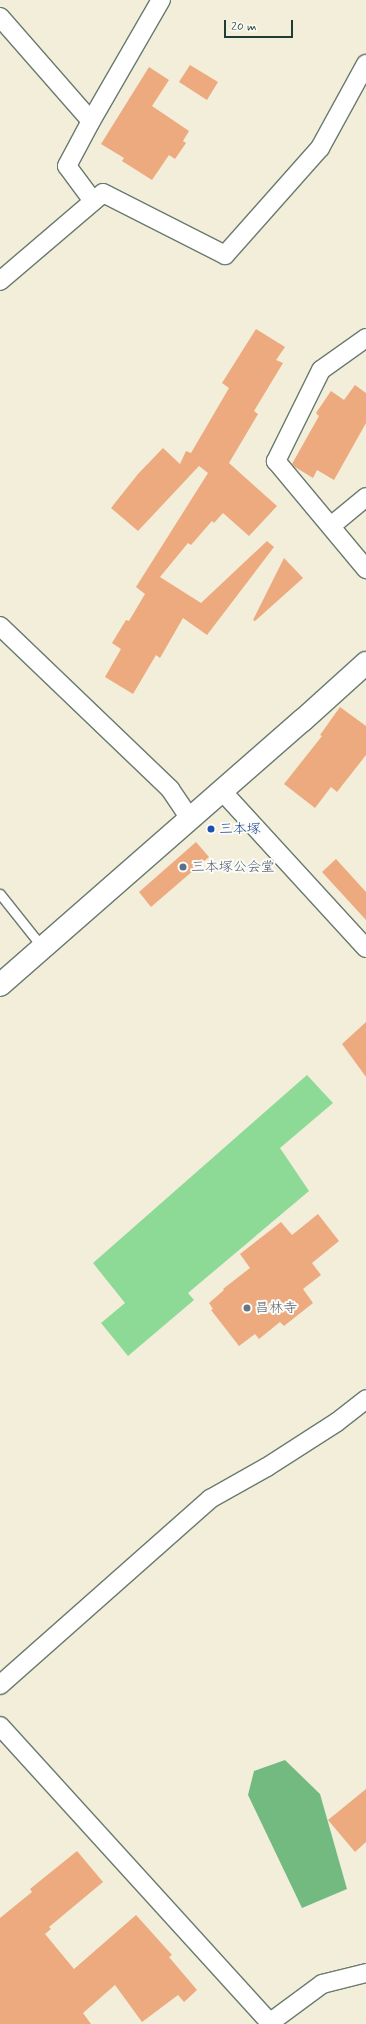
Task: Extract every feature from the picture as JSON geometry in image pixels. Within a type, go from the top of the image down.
[{"type":"street","points":[[93,201],[67,166],[91,121],[161,0]]},
{"type":"street","points":[[0,17],[91,121]]},
{"type":"street","points":[[0,281],[103,193],[225,255],[320,148],[366,64]]},
{"type":"street","points":[[366,338],[321,370],[276,461],[366,569]]},
{"type":"street","points":[[330,526],[366,497]]},
{"type":"street","points":[[0,626],[170,788],[190,819]]},
{"type":"street","points":[[0,985],[366,663]]},
{"type":"street","points":[[222,791],[366,948]]},
{"type":"street","points":[[0,1684],[210,1499],[267,1467],[338,1422],[366,1399]]},
{"type":"street","points":[[0,1726],[270,2024],[322,1984],[366,1973]]},
{"type":"lane","points":[[0,894],[43,948]]},
{"type":"green space","points":[[307,1075],[333,1103],[280,1148],[309,1191],[188,1293],[194,1300],[128,1356],[101,1323],[125,1303],[93,1263]]},
{"type":"green space","points":[[285,1760],[320,1794],[347,1889],[302,1908],[248,1795],[254,1771]]},
{"type":"building","points":[[190,65],[218,82],[207,100],[179,82]]},
{"type":"building","points":[[149,67],[169,80],[152,106],[189,131],[183,141],[186,143],[175,159],[169,155],[152,180],[122,161],[124,158],[101,144]]},
{"type":"building","points":[[256,329],[285,347],[276,360],[283,363],[254,411],[258,414],[229,463],[277,506],[249,536],[223,513],[214,523],[212,521],[191,545],[188,543],[160,577],[201,603],[267,541],[274,547],[207,635],[183,618],[160,658],[156,655],[133,694],[105,677],[121,649],[112,643],[126,620],[129,621],[145,594],[136,587],[208,473],[199,466],[138,531],[111,508],[138,474],[163,448],[180,464],[186,451],[191,453],[229,388],[222,383]]},
{"type":"building","points":[[355,385],[366,393],[366,423],[334,480],[317,470],[313,478],[292,464],[319,416],[316,413],[331,391],[344,400]]},
{"type":"building","points":[[284,558],[303,578],[255,621],[253,620]]},
{"type":"building","points":[[340,707],[366,726],[366,755],[337,792],[331,787],[315,808],[284,784],[322,736],[320,735]]},
{"type":"building","points":[[196,842],[209,857],[151,907],[139,892]]},
{"type":"building","points":[[336,859],[366,892],[366,920],[322,872]]},
{"type":"building","points":[[366,1022],[366,1077],[342,1044]]},
{"type":"building","points":[[318,1214],[339,1241],[312,1263],[321,1275],[303,1289],[313,1303],[284,1326],[280,1322],[259,1339],[255,1334],[239,1346],[211,1310],[213,1309],[209,1303],[224,1290],[223,1289],[250,1268],[240,1254],[281,1222],[292,1235]]},
{"type":"building","points":[[366,1789],[366,1842],[355,1852],[328,1820]]},
{"type":"building","points":[[77,1851],[103,1882],[49,1927],[51,1929],[45,1934],[74,1969],[136,1915],[172,1955],[169,1957],[197,1990],[184,2002],[178,1995],[142,2022],[115,1985],[83,2013],[91,2024],[0,2024],[0,1918],[32,1892],[30,1889]]},
{"type":"place","name":"三本塚","points":[[211,829]]},
{"type":"place","name":"三本塚公会堂","points":[[183,867]]},
{"type":"place","name":"昌林寺","points":[[247,1308]]}]
